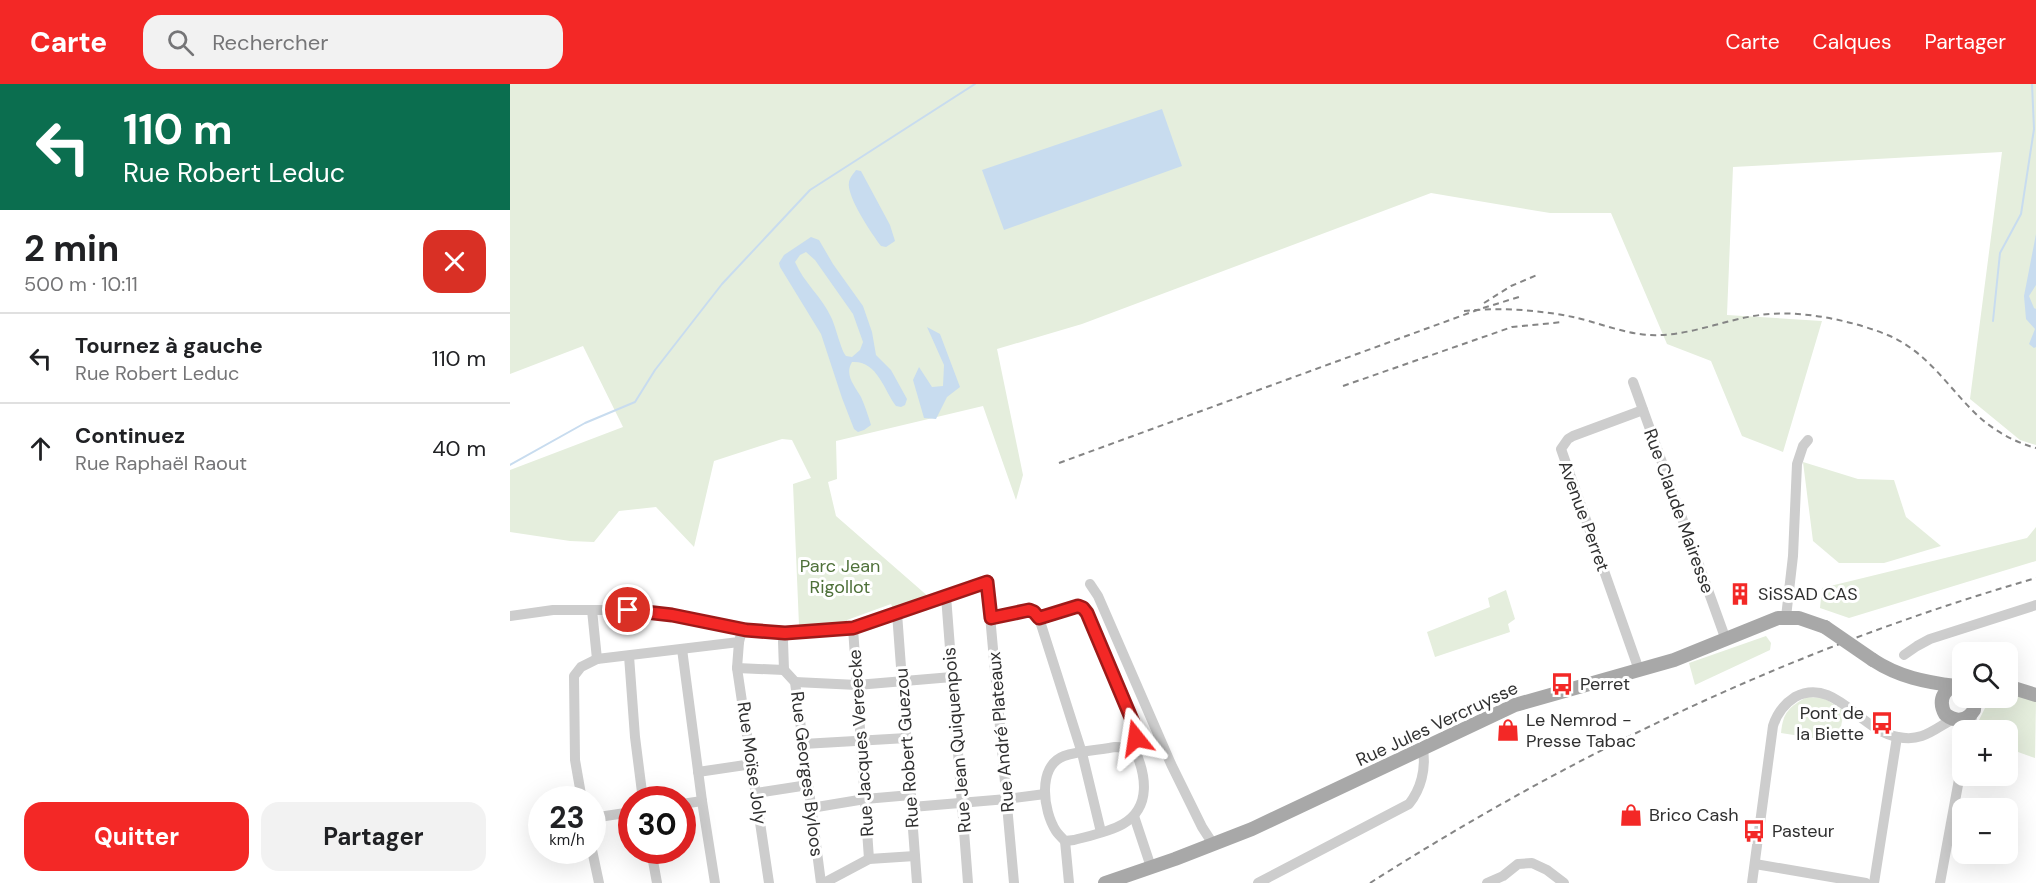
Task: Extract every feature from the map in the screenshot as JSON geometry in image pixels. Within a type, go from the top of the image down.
[{"type":"main road","name":"Rue Jules Vercruysse","points":[[1104,883],[1252,829],[1515,705],[1674,660],[1770,620],[1786,617],[1807,620],[1825,627],[1894,673],[1923,681],[1952,685]]},
{"type":"main road","points":[[1923,681],[1948,713],[1966,718],[1973,708]]},
{"type":"main road","points":[[1948,713],[1947,690],[1952,688]]},
{"type":"main road","points":[[2018,690],[2036,695]]},
{"type":"street","name":"Rue Claude Mairesse","points":[[1633,382],[1726,640]]},
{"type":"street","name":"Avenue Perret","points":[[1639,670],[1561,449],[1573,436],[1643,410]]},
{"type":"street","points":[[1786,617],[1793,556],[1797,464],[1803,446],[1808,440]]},
{"type":"street","name":"Rue André Plateaux","points":[[946,596],[987,582],[1014,883]]},
{"type":"street","points":[[1090,584],[1098,596],[1171,764],[1202,827],[1213,844]]},
{"type":"street","points":[[510,616],[553,610],[628,610],[672,615],[742,630],[785,633],[853,628],[946,596]]},
{"type":"street","name":"Rue Jean Quiquenpois","points":[[946,596],[969,883]]},
{"type":"street","points":[[1904,655],[1929,639],[2036,605]]},
{"type":"street","points":[[1039,618],[1078,606],[1087,613],[1135,727],[1134,748],[1142,764],[1146,788],[1143,801],[1134,816],[1122,825],[1065,841]]},
{"type":"street","points":[[592,610],[597,659]]},
{"type":"street","points":[[991,618],[1029,610],[1039,618],[1082,753],[1101,832]]},
{"type":"street","name":"Rue Robert Guezou","points":[[897,613],[917,883]]},
{"type":"street","name":"Rue Jacques Vereecke","points":[[853,628],[869,859]]},
{"type":"street","name":"Rue Moïse Joly","points":[[742,630],[737,668],[769,883]]},
{"type":"street","name":"Rue Georges Byloos","points":[[785,633],[784,670],[795,682],[822,883]]},
{"type":"street","points":[[580,786],[575,760],[574,676],[581,667],[597,659],[739,642]]},
{"type":"street","points":[[682,650],[715,883]]},
{"type":"street","points":[[629,656],[641,786]]},
{"type":"street","points":[[737,668],[784,670]]},
{"type":"street","points":[[795,682],[857,685],[952,677]]},
{"type":"street","points":[[1752,883],[1773,731],[1777,716],[1783,706],[1796,697],[1820,693],[1835,698],[1874,728],[1897,737],[1920,738],[1933,730],[1948,713],[1953,720]]},
{"type":"street","points":[[1874,883],[1897,737]]},
{"type":"street","points":[[803,744],[907,738]]},
{"type":"street","points":[[1069,883],[1065,841],[1050,818],[1045,794],[1045,780],[1049,766],[1063,756],[1115,747],[1134,748]]},
{"type":"street","points":[[1263,882],[1409,804],[1416,795],[1423,774],[1423,750]]},
{"type":"street","points":[[698,772],[752,764]]},
{"type":"street","points":[[756,793],[808,785]]},
{"type":"street","points":[[1941,883],[1958,786]]},
{"type":"street","points":[[912,807],[1045,794]]},
{"type":"street","points":[[811,808],[865,799],[911,795]]},
{"type":"street","points":[[696,802],[702,801]]},
{"type":"street","points":[[1134,816],[1151,867]]},
{"type":"street","points":[[822,883],[869,859],[915,856]]},
{"type":"street","points":[[1487,883],[1503,876],[1518,864],[1532,863],[1547,870],[1564,883]]},
{"type":"street","points":[[595,864],[599,883]]},
{"type":"street","points":[[654,864],[657,883]]},
{"type":"street","points":[[1755,864],[1866,883]]},
{"type":"green space","name":"Parc Jean Rigollot","points":[[510,84],[2036,84],[2036,445],[2020,440],[1970,399],[2002,152],[1733,167],[1727,315],[1822,321],[1783,452],[1742,436],[1711,361],[1667,344],[1611,213],[1550,213],[1431,193],[1082,324],[997,349],[1023,475],[1016,500],[983,406],[836,441],[837,479],[828,482],[836,516],[930,598],[894,611],[891,604],[847,620],[845,626],[799,625],[793,484],[811,478],[792,440],[782,439],[714,461],[694,547],[656,507],[619,511],[594,542],[570,541],[510,532],[510,470],[623,427],[583,346],[510,374]]},
{"type":"green space","points":[[1803,462],[1858,479],[1894,480],[1906,517],[1941,546],[1884,563],[1839,563],[1813,541]]},
{"type":"green space","points":[[2036,527],[2036,561],[1849,618],[1820,608],[1822,588],[2027,538]]},
{"type":"green space","points":[[1506,590],[1515,619],[1508,624],[1510,632],[1435,657],[1427,632],[1490,607],[1488,598]]},
{"type":"green space","points":[[1766,636],[1771,643],[1770,650],[1695,685],[1689,663]]},
{"type":"green space","points":[[2018,696],[2036,701],[2035,758],[2018,752],[2018,720],[1979,720],[1985,708],[2018,708]]},
{"type":"green space","points":[[1807,697],[1824,698],[1844,711],[1838,742],[1781,733],[1785,715]]},
{"type":"water","points":[[1162,109],[1182,166],[1004,230],[982,170]]},
{"type":"water","points":[[856,170],[861,171],[890,225],[895,241],[886,247],[881,246],[872,233],[851,196],[849,182]]},
{"type":"water","points":[[2036,234],[2036,285],[2029,296],[2036,309],[2036,347],[2034,348],[2029,344],[2035,329],[2026,319],[2024,296]]},
{"type":"water","points":[[811,237],[819,240],[863,306],[872,332],[876,355],[891,370],[907,399],[905,405],[896,406],[879,377],[868,366],[852,362],[850,376],[861,397],[871,425],[858,432],[854,429],[821,334],[780,267],[779,263],[784,255]],"holes":[[[806,252],[815,260],[853,314],[863,342],[860,350],[852,357],[844,353],[833,321],[795,262],[800,255]]]},
{"type":"water","points":[[927,327],[940,334],[960,387],[947,397],[936,419],[924,418],[913,380],[919,367],[932,387],[943,386],[944,365]]},
{"type":"waterway","points":[[510,465],[585,423],[635,402],[655,370],[722,284],[810,190],[975,84]]},
{"type":"waterway","points":[[1993,321],[2000,253],[2021,214],[2034,129],[2032,84]]},
{"type":"railway","points":[[1484,303],[1511,286],[1537,275]]},
{"type":"railway","points":[[1059,463],[1480,309],[1522,296]]},
{"type":"railway","points":[[1464,311],[1505,309],[1547,313],[1649,335],[1691,331],[1760,315],[1809,315],[1844,321],[1890,336],[1903,343],[1927,361],[1983,420],[2012,439],[2036,448]]},
{"type":"railway","points":[[1343,386],[1512,327],[1563,322]]},
{"type":"railway","points":[[1370,883],[1529,789],[1692,706],[1860,636],[1947,605],[2036,578]]},
{"type":"place","name":"SiSSAD CAS","points":[[1740,594]]},
{"type":"place","name":"Perret","points":[[1562,684]]},
{"type":"place","name":"Pont de la Biette","points":[[1882,723]]},
{"type":"place","name":"Le Nemrod - Presse Tabac","points":[[1508,730]]},
{"type":"place","name":"Brico Cash","points":[[1631,815]]},
{"type":"place","name":"Pasteur","points":[[1754,831]]},
{"type":"route","points":[[628,610],[672,615],[746,630],[785,633],[853,628],[987,582],[991,618],[1029,610],[1039,618],[1078,606],[1083,608],[1135,727],[1136,738]]}]
